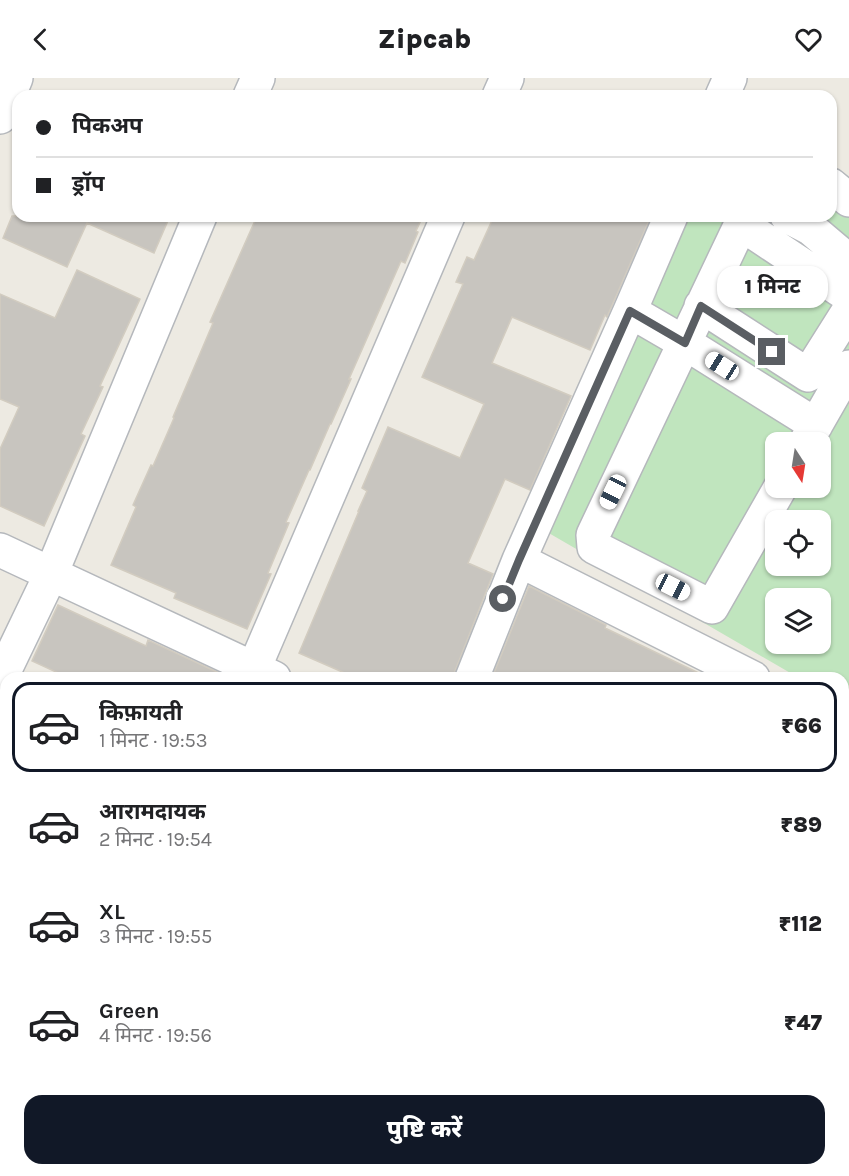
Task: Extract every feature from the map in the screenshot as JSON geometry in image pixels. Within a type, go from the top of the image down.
[{"type":"street","points":[[0,117],[16,78]]},
{"type":"street","points":[[837,190],[849,200]]},
{"type":"street","points":[[4,672],[51,574],[198,222]]},
{"type":"street","points":[[261,672],[446,222]]},
{"type":"street","points":[[474,672],[519,560],[668,222]]},
{"type":"street","points":[[744,222],[701,306],[593,535],[594,547],[712,607],[774,498]]},
{"type":"street","points":[[748,222],[849,296]]},
{"type":"street","points":[[798,222],[810,228],[849,261]]},
{"type":"street","points":[[701,306],[808,375],[849,310]]},
{"type":"street","points":[[630,311],[685,343],[808,432]]},
{"type":"street","points":[[812,432],[849,367]]},
{"type":"street","points":[[0,550],[254,672]]},
{"type":"street","points":[[519,560],[741,672]]},
{"type":"green space","points":[[837,200],[849,209],[849,672],[789,672],[528,521],[680,222],[837,222]]},
{"type":"building","points":[[12,216],[12,222],[167,222],[154,253],[87,223],[67,267],[3,238]]},
{"type":"building","points":[[254,222],[420,222],[405,263],[401,261],[349,379],[351,379],[286,522],[289,523],[268,573],[271,574],[247,629],[174,598],[176,593],[111,565],[136,507],[133,505],[151,465],[153,466],[213,323],[210,322]]},
{"type":"building","points":[[491,222],[648,222],[590,350],[512,317],[492,363],[571,396],[530,490],[505,479],[468,563],[493,574],[455,672],[342,672],[299,653],[367,491],[362,488],[388,427],[460,458],[484,404],[422,377],[463,284],[456,282],[467,257],[474,260]]},
{"type":"building","points":[[77,270],[140,299],[100,386],[103,387],[81,434],[85,436],[44,526],[0,506],[0,449],[19,407],[0,399],[0,294],[55,318]]},
{"type":"building","points":[[529,586],[606,625],[605,628],[697,672],[494,672]]},
{"type":"building","points":[[58,605],[146,646],[148,640],[217,672],[56,672],[32,661]]},
{"type":"route","points":[[503,599],[630,311],[685,343],[701,306],[772,352]]}]
